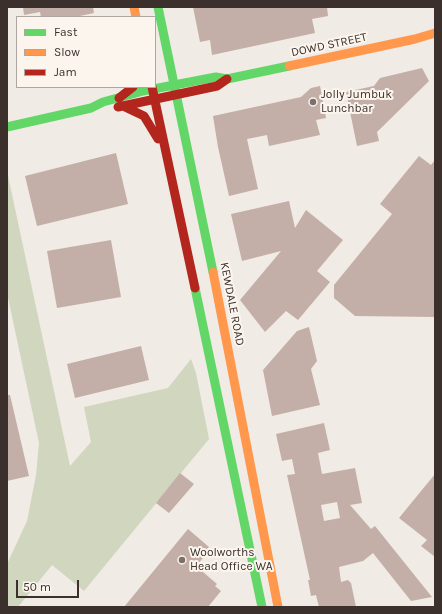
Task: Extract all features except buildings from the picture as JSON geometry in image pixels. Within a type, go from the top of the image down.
[{"type":"main road","name":"KEWDALE ROAD","points":[[158,7],[221,311],[278,607]]},
{"type":"main road","name":"DOWD STREET","points":[[156,87],[216,77],[227,79],[415,39],[435,33]]},
{"type":"main road","name":"DOWD STREET","points":[[7,127],[91,108],[103,102],[154,99],[177,95],[217,86],[227,79]]},
{"type":"main road","points":[[132,88],[121,102],[144,116],[164,149]]},
{"type":"main road","name":"DOWD STREET","points":[[121,102],[152,88]]},
{"type":"main road","points":[[152,88],[262,607]]},
{"type":"main road","points":[[236,484],[254,479]]},
{"type":"green space","points":[[7,171],[70,466],[91,442],[84,407],[168,388],[191,359],[196,373],[209,439],[84,591],[52,565],[18,607],[7,607],[7,564],[27,521],[36,475],[39,443],[7,293]]},
{"type":"traffic: fast","points":[[158,7],[213,272]]},
{"type":"traffic: fast","points":[[7,127],[91,108],[103,102],[143,91],[216,77],[227,79],[289,66]]},
{"type":"traffic: fast","points":[[195,288],[262,607]]},
{"type":"traffic: slow","points":[[134,7],[136,16]]},
{"type":"traffic: slow","points":[[289,66],[415,39],[435,33]]},
{"type":"traffic: slow","points":[[213,272],[278,607]]},
{"type":"traffic: jam","points":[[118,107],[217,86],[227,79]]},
{"type":"traffic: jam","points":[[119,98],[132,88]]},
{"type":"traffic: jam","points":[[152,88],[195,288]]},
{"type":"traffic: jam","points":[[123,106],[144,116],[158,139]]},
{"type":"place","name":"Jolly Jumbuk Lunchbar","points":[[313,102]]},
{"type":"place","name":"Woolworths Head Office WA","points":[[182,560]]}]
